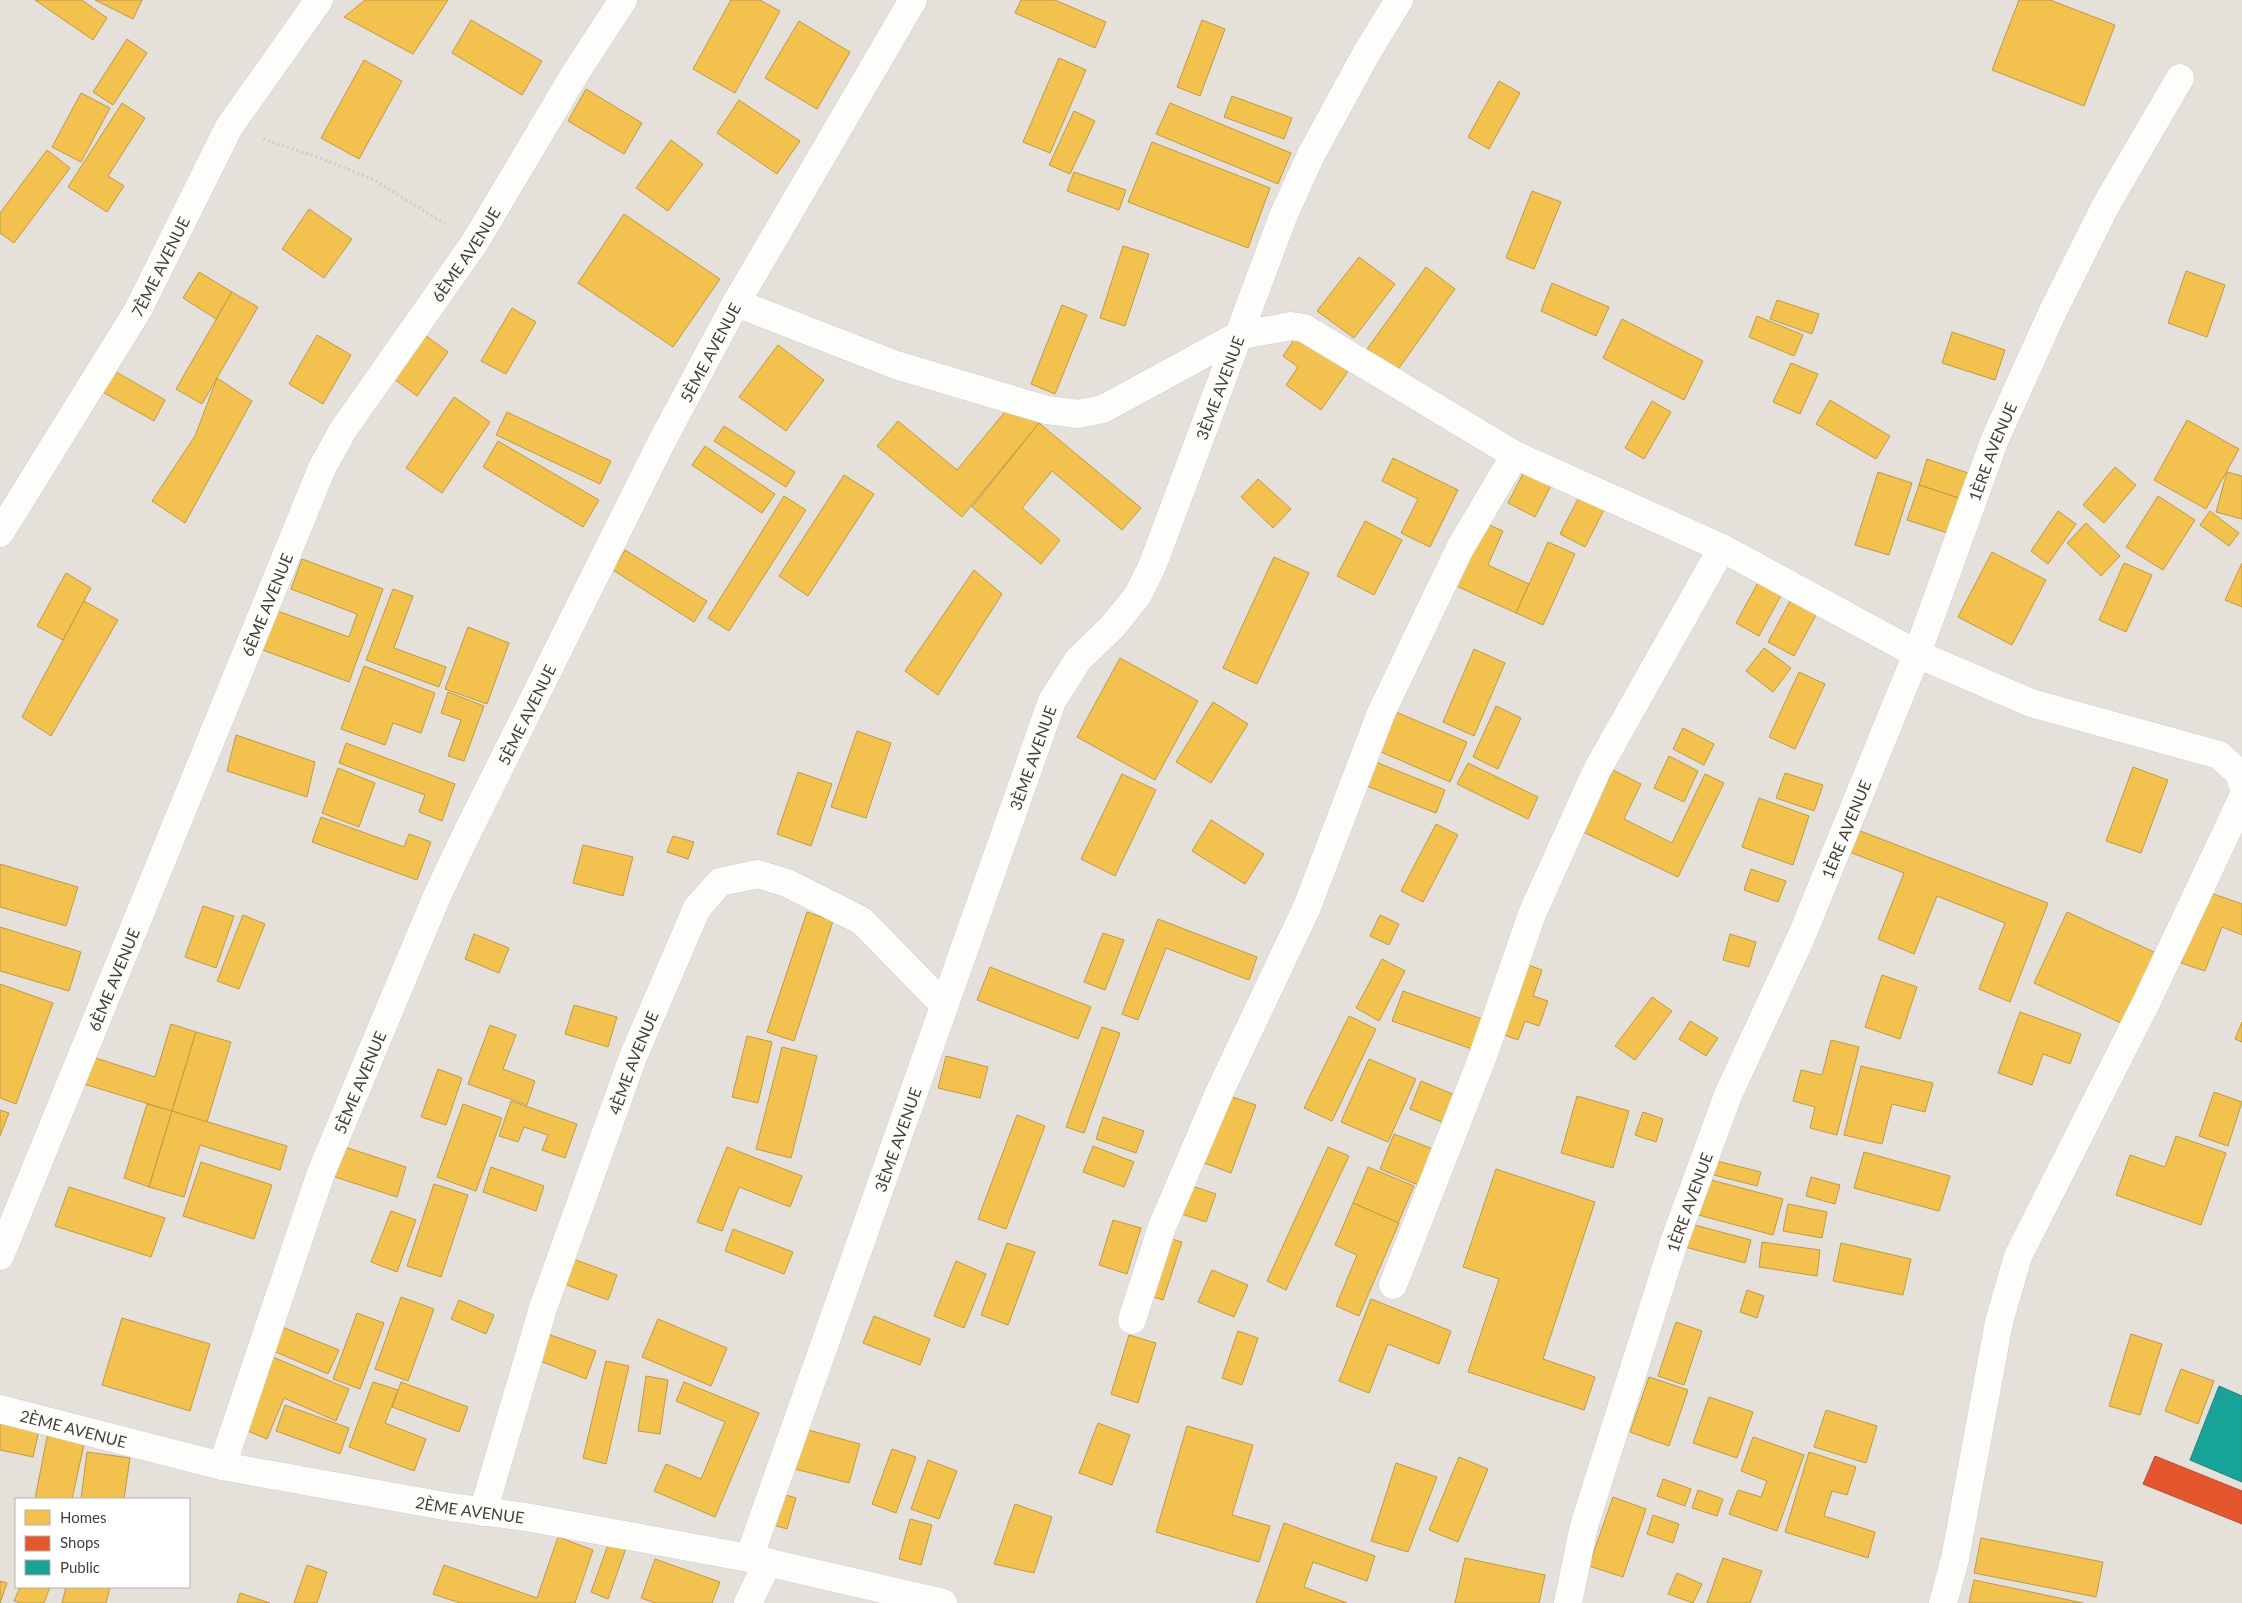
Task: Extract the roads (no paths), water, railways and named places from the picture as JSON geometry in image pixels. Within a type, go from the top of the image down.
[{"type":"street","name":"7ÈME AVENUE","points":[[0,533],[138,310],[228,127],[319,0]]},
{"type":"street","name":"6ÈME AVENUE","points":[[0,1256],[322,468],[343,430],[475,242],[576,72],[623,0]]},
{"type":"street","name":"5ÈME AVENUE","points":[[222,1466],[321,1173],[437,896],[653,458],[736,303],[912,0]]},
{"type":"street","name":"3ÈME AVENUE","points":[[748,1603],[758,1560],[944,1005],[1052,701],[1078,660],[1113,626],[1142,587],[1153,564],[1284,214],[1311,155],[1366,54],[1399,0]]},
{"type":"street","name":"1ÈRE AVENUE","points":[[1568,1603],[1584,1526],[1675,1238],[1728,1095],[1802,935],[1917,654],[1995,439],[2044,331],[2106,205],[2180,78]]},
{"type":"street","points":[[736,303],[896,365],[1047,410],[1078,414],[1103,409],[1238,336],[1290,326],[1304,328],[1515,455],[1722,548],[1917,654],[2031,703],[2219,754],[2239,773],[2242,783]]},
{"type":"street","points":[[1132,1320],[1162,1227],[1219,1093],[1306,907],[1381,713],[1460,548],[1515,455]]},
{"type":"street","points":[[1393,1285],[1483,1056],[1536,905],[1597,770],[1722,548]]},
{"type":"street","points":[[1943,1603],[1954,1559],[1999,1322],[2018,1256],[2147,1001],[2242,799]]},
{"type":"street","name":"4ÈME AVENUE","points":[[483,1512],[543,1308],[633,1057],[697,908],[720,882],[758,874],[787,883],[862,921],[944,1005]]},
{"type":"street","name":"2ÈME AVENUE","points":[[0,1410],[222,1466],[483,1512],[526,1517],[758,1560],[943,1603]]}]
